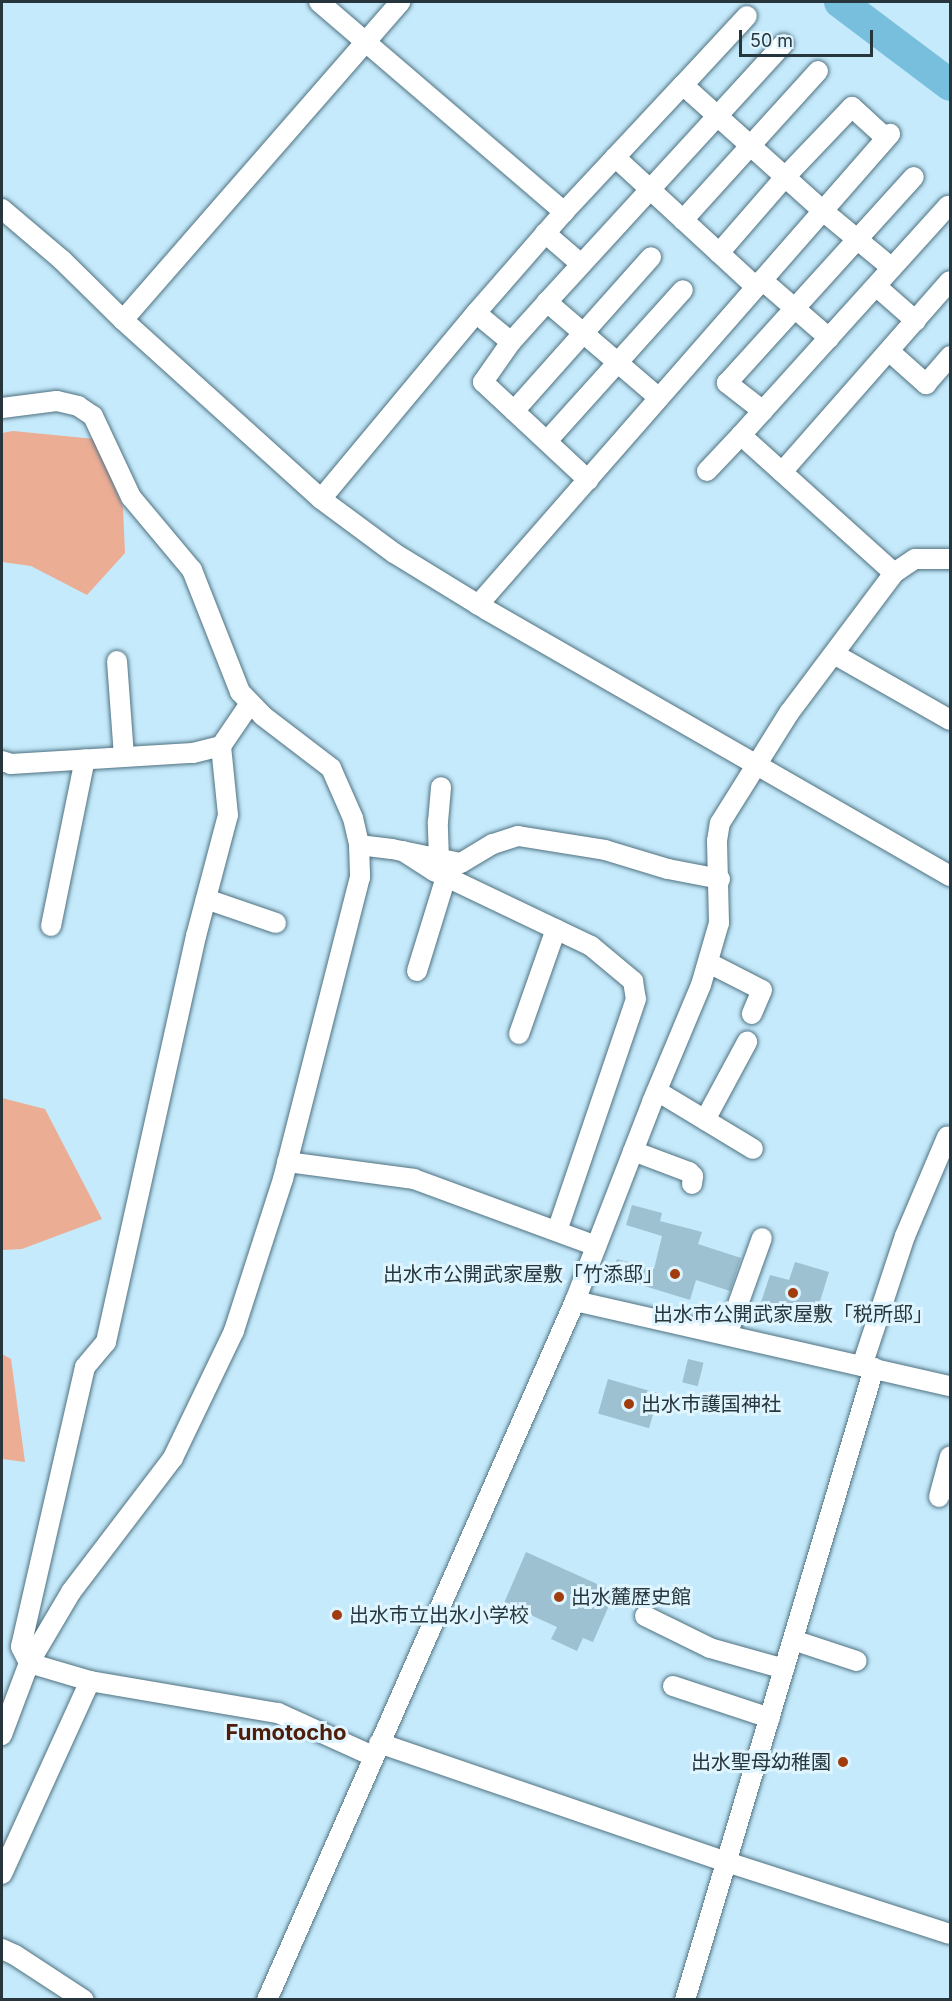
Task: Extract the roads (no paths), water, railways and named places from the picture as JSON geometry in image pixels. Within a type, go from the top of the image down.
[{"type":"street","points":[[319,2],[564,212]]},
{"type":"street","points":[[123,320],[400,2]]},
{"type":"street","points":[[321,499],[476,312],[545,233],[747,16]]},
{"type":"street","points":[[588,480],[483,382],[511,342],[783,44]]},
{"type":"street","points":[[683,220],[818,71]]},
{"type":"street","points":[[683,86],[823,211],[892,268]]},
{"type":"street","points":[[478,605],[888,136],[852,107],[785,177],[719,253]]},
{"type":"street","points":[[615,158],[719,253],[795,308],[829,338]]},
{"type":"street","points":[[763,411],[727,382],[914,177]]},
{"type":"street","points":[[706,471],[948,206]]},
{"type":"street","points":[[2,209],[62,260],[123,320],[321,499],[394,553],[478,605],[951,876]]},
{"type":"street","points":[[545,233],[581,264]]},
{"type":"street","points":[[514,411],[651,257]]},
{"type":"street","points":[[782,472],[951,281]]},
{"type":"street","points":[[876,285],[916,321]]},
{"type":"street","points":[[547,441],[684,290]]},
{"type":"street","points":[[547,302],[659,398]]},
{"type":"street","points":[[476,312],[511,342]]},
{"type":"street","points":[[889,351],[926,384],[951,356]]},
{"type":"street","points":[[2,408],[57,401],[78,406],[93,416],[131,497],[192,570],[240,692],[249,705],[331,768],[353,818],[359,845],[360,878],[287,1162],[234,1331],[173,1458],[71,1592],[29,1663],[2,1735]]},
{"type":"street","points":[[741,435],[894,573]]},
{"type":"street","points":[[267,2000],[575,1301],[654,1096],[709,963],[719,923],[720,879],[717,841],[720,823],[755,764],[894,573],[915,559],[951,559]]},
{"type":"street","points":[[834,654],[951,720]]},
{"type":"street","points":[[117,661],[124,757]]},
{"type":"street","points":[[249,705],[221,746],[228,815],[206,899],[106,1342],[85,1367],[21,1647],[29,1663],[90,1681],[278,1713],[376,1749],[951,1935]]},
{"type":"street","points":[[2,761],[10,764],[193,753],[221,746]]},
{"type":"street","points":[[51,926],[85,759]]},
{"type":"street","points":[[417,971],[443,868],[438,822],[441,787]]},
{"type":"street","points":[[443,868],[461,863],[493,843],[518,836],[605,850],[668,868],[720,879]]},
{"type":"street","points":[[359,845],[404,851],[443,868],[591,946],[633,981],[636,999],[557,1231]]},
{"type":"street","points":[[206,899],[276,923]]},
{"type":"street","points":[[519,1034],[556,929]]},
{"type":"street","points":[[709,963],[762,990],[752,1014]]},
{"type":"street","points":[[705,1120],[747,1041]]},
{"type":"street","points":[[654,1096],[705,1120],[753,1149]]},
{"type":"street","points":[[686,2000],[793,1640],[905,1236],[947,1137]]},
{"type":"street","points":[[633,1151],[689,1172],[693,1176],[692,1184]]},
{"type":"street","points":[[287,1162],[414,1179],[596,1246]]},
{"type":"street","points":[[727,1335],[762,1238]]},
{"type":"street","points":[[575,1301],[951,1386]]},
{"type":"street","points":[[939,1497],[951,1456]]},
{"type":"street","points":[[645,1616],[710,1648],[784,1669]]},
{"type":"street","points":[[793,1640],[857,1661]]},
{"type":"street","points":[[2,1874],[90,1681]]},
{"type":"street","points":[[672,1686],[770,1718]]},
{"type":"street","points":[[2,1949],[84,2000]]},
{"type":"waterway","points":[[840,2],[950,85]]},
{"type":"place","name":"出水市公開武家屋敷「竹添邸」","points":[[675,1274]]},
{"type":"place","name":"出水市公開武家屋敷「税所邸」","points":[[793,1293]]},
{"type":"place","name":"出水市護国神社","points":[[629,1404]]},
{"type":"place","name":"出水麓歴史館","points":[[559,1597]]},
{"type":"place","name":"出水市立出水小学校","points":[[337,1615]]},
{"type":"place","name":"出水聖母幼稚園","points":[[843,1762]]},
{"type":"district","name":"Fumotocho","points":[[286,1733]]}]
